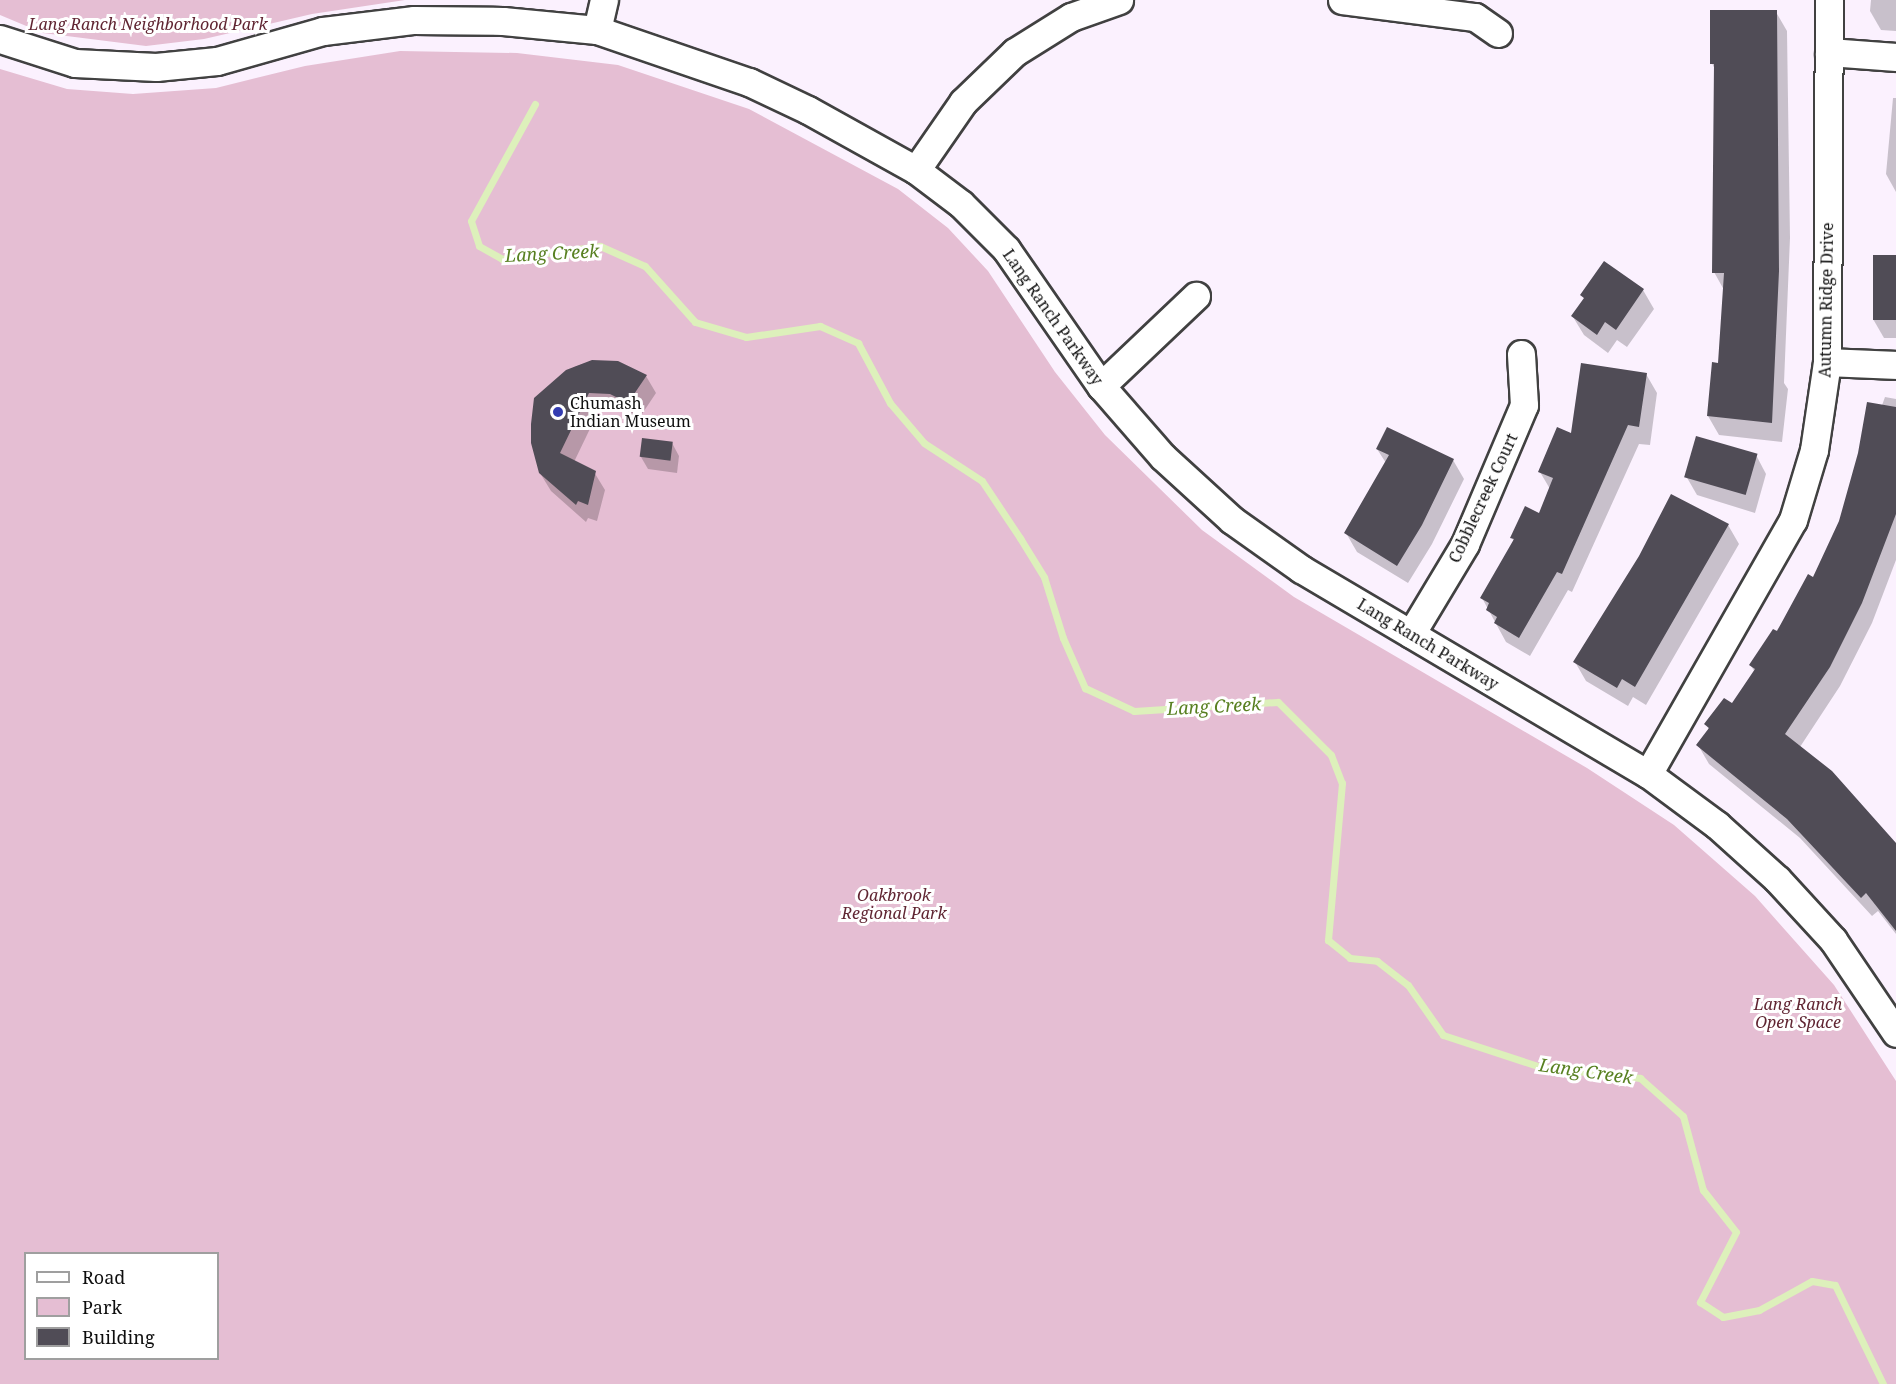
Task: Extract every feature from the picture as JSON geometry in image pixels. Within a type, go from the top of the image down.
[{"type":"street","points":[[597,30],[604,0]]},
{"type":"street","points":[[916,170],[963,102],[1015,52],[1071,17],[1119,0]]},
{"type":"street","points":[[1342,0],[1475,17],[1498,33]]},
{"type":"street","name":"Autumn Ridge Drive","points":[[1648,774],[1793,520],[1814,450],[1827,362],[1829,0]]},
{"type":"street","name":"Lang Ranch Parkway","points":[[0,39],[75,63],[156,66],[217,61],[323,31],[414,20],[503,21],[597,30],[749,82],[916,170],[961,204],[1006,249],[1101,386],[1163,457],[1232,520],[1301,569],[1648,774],[1717,825],[1777,879],[1887,998],[1896,1033]]},
{"type":"street","points":[[1829,52],[1896,57]]},
{"type":"street","points":[[1101,386],[1196,296]]},
{"type":"street","name":"Cobblecreek Court","points":[[1411,634],[1466,544],[1524,405],[1521,354]]},
{"type":"street","points":[[1827,362],[1896,365]]},
{"type":"green space","name":"Lang Ranch Neighborhood Park","points":[[0,0],[405,0],[312,14],[204,39],[146,46],[43,33],[0,15]]},
{"type":"green space","name":"Oakbrook Regional Park","points":[[400,51],[517,53],[618,65],[749,109],[898,189],[948,228],[988,271],[1055,372],[1105,435],[1202,530],[1294,597],[1587,768],[1674,825],[1755,896],[1834,985],[1896,1081],[1896,1384],[0,1384],[0,69],[67,89],[133,94],[216,88],[305,66]]},
{"type":"building","points":[[1710,10],[1777,10],[1779,271],[1772,423],[1707,416],[1712,362],[1718,363],[1724,273],[1712,273],[1714,64],[1710,64]]},
{"type":"building","points":[[1873,255],[1896,255],[1896,320],[1873,320]]},
{"type":"building","points":[[1604,261],[1644,289],[1616,330],[1605,322],[1597,335],[1571,316],[1584,298],[1580,295]]},
{"type":"building","name":"Chumash Indian Museum","points":[[592,360],[618,361],[647,375],[628,403],[610,394],[589,393],[560,453],[596,471],[588,505],[578,501],[576,505],[539,473],[531,443],[531,424],[534,398],[566,370]]},
{"type":"building","points":[[1581,363],[1647,373],[1639,427],[1628,425],[1562,574],[1557,572],[1519,638],[1494,623],[1497,617],[1486,610],[1489,603],[1480,598],[1514,539],[1510,538],[1525,506],[1539,513],[1553,478],[1538,472],[1557,427],[1571,433]]},
{"type":"building","points":[[1867,402],[1896,407],[1896,514],[1862,603],[1830,667],[1785,734],[1832,771],[1896,843],[1896,931],[1866,893],[1861,898],[1787,819],[1696,745],[1709,728],[1704,724],[1724,698],[1732,703],[1755,669],[1749,665],[1773,629],[1777,631],[1808,574],[1813,577],[1839,521],[1858,453]]},
{"type":"building","points":[[1387,427],[1454,459],[1422,525],[1397,566],[1344,533],[1389,455],[1376,449]]},
{"type":"building","points":[[1696,436],[1758,454],[1746,495],[1684,477]]},
{"type":"building","name":"Chumash Indian Museum","points":[[642,438],[673,442],[670,461],[640,457]]},
{"type":"building","points":[[1671,494],[1729,524],[1635,687],[1622,679],[1617,688],[1573,662],[1639,556]]},
{"type":"waterway","name":"Lang Creek","points":[[535,104],[471,221],[479,246],[502,259],[600,246],[645,266],[695,322],[746,337],[820,326],[858,343],[890,403],[924,443],[982,481],[1020,538],[1044,577],[1063,638],[1085,688],[1134,711],[1278,702],[1331,755],[1342,783],[1328,940],[1350,958],[1377,961],[1408,985],[1443,1035],[1541,1067],[1640,1078],[1683,1116],[1703,1190],[1736,1232],[1700,1302],[1723,1317],[1759,1310],[1812,1281],[1835,1285],[1883,1384]]},
{"type":"place","name":"Chumash Indian Museum","points":[[558,412]]},
{"type":"park label","name":"Lang Ranch Open Space","points":[[1798,1013]]}]
